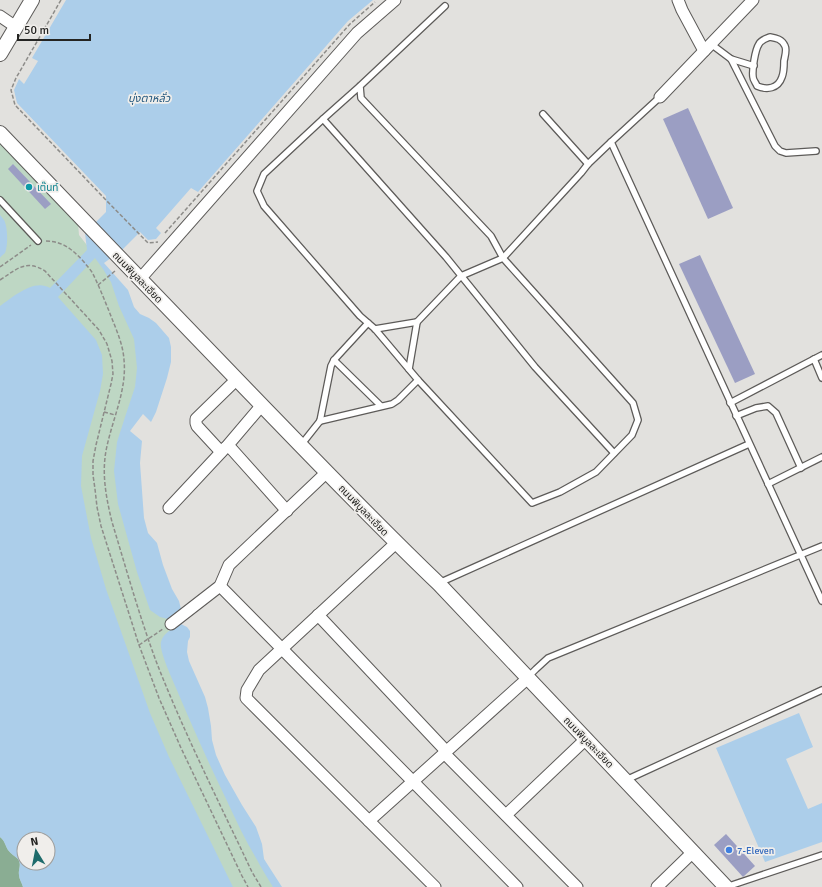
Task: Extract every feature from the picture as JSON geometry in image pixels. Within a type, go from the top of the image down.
[{"type":"street","points":[[0,54],[32,0]]},
{"type":"street","points":[[140,279],[357,32],[395,0]]},
{"type":"street","points":[[678,0],[682,10],[707,47]]},
{"type":"street","points":[[660,97],[753,0]]},
{"type":"street","points":[[0,16],[16,27]]},
{"type":"street","name":"ถนนพิบูลละเอียด","points":[[0,133],[396,543],[439,584],[726,887]]},
{"type":"street","points":[[237,379],[196,419],[196,423],[287,510]]},
{"type":"street","points":[[169,508],[224,449],[262,405]]},
{"type":"street","points":[[171,624],[220,586],[229,566],[327,472]]},
{"type":"street","points":[[396,543],[259,670],[248,690],[246,698],[435,887]]},
{"type":"street","points":[[220,586],[517,887]]},
{"type":"street","points":[[318,615],[445,752],[577,887]]},
{"type":"street","points":[[369,821],[528,678]]},
{"type":"street","points":[[506,815],[586,739]]},
{"type":"street","points":[[658,887],[693,852]]},
{"type":"lane","points":[[360,86],[361,98],[491,236],[503,258],[633,402],[638,420],[632,435],[596,472],[560,492],[532,503],[418,380],[376,329],[355,310],[264,206],[257,191],[264,174],[445,6]]},
{"type":"lane","points":[[770,37],[782,41],[786,49],[782,77],[775,86],[763,88],[757,86],[753,77],[754,66],[759,44],[764,39],[770,37]]},
{"type":"lane","points":[[707,47],[731,59],[754,66]]},
{"type":"lane","points":[[731,59],[775,146],[780,151],[786,153],[816,151]]},
{"type":"lane","points":[[409,369],[417,322],[461,276],[503,258],[588,164],[660,97]]},
{"type":"lane","points":[[543,114],[588,164]]},
{"type":"lane","points":[[322,119],[446,257],[535,367],[614,454]]},
{"type":"lane","points":[[611,142],[822,601]]},
{"type":"lane","points":[[0,200],[38,241]]},
{"type":"lane","points":[[376,329],[417,322]]},
{"type":"lane","points":[[301,445],[320,421],[331,366],[334,360],[368,323]]},
{"type":"lane","points":[[730,403],[822,355]]},
{"type":"lane","points":[[814,359],[822,378]]},
{"type":"lane","points":[[334,360],[381,406]]},
{"type":"lane","points":[[320,421],[392,404],[418,380]]},
{"type":"lane","points":[[736,416],[756,408],[768,406],[776,413],[801,468]]},
{"type":"lane","points":[[439,584],[749,444]]},
{"type":"lane","points":[[768,484],[822,457]]},
{"type":"lane","points":[[528,678],[548,658],[822,546]]},
{"type":"lane","points":[[625,780],[822,690]]},
{"type":"lane","points":[[726,887],[822,855]]},
{"type":"path","points":[[61,0],[16,78],[11,90],[15,105],[148,243],[157,242]]},
{"type":"path","points":[[162,237],[350,24],[378,0]]},
{"type":"path","points":[[0,267],[38,241],[60,243],[70,248],[78,256],[92,273],[98,285],[118,333],[124,360],[122,388],[107,446],[105,460],[104,474],[107,504],[148,639],[169,692],[191,743],[252,872],[261,887]]},
{"type":"path","points":[[0,279],[20,267],[29,265],[38,266],[45,271],[99,330],[107,344],[112,361],[111,384],[96,445],[93,475],[97,506],[102,526],[139,645],[159,698],[181,748],[248,887]]},
{"type":"path","points":[[98,285],[115,271]]},
{"type":"path","points":[[104,412],[115,415]]},
{"type":"path","points":[[139,645],[171,624]]},
{"type":"green space","points":[[0,142],[78,223],[79,235],[108,272],[136,336],[140,364],[119,468],[170,615],[201,736],[278,887],[0,887]]},
{"type":"green space","points":[[0,837],[10,853],[16,858],[16,871],[19,871],[19,876],[23,887],[0,887]]},
{"type":"water","name":"บุ่งตาหลั่ว","points":[[66,0],[373,0],[348,21],[198,192],[191,188],[156,228],[161,233],[156,239],[148,240],[140,232],[122,250],[104,263],[128,290],[134,307],[140,314],[156,323],[169,338],[171,347],[171,362],[156,412],[151,422],[143,414],[130,431],[142,441],[140,463],[144,518],[148,533],[157,543],[163,565],[181,609],[177,614],[168,619],[160,617],[150,610],[137,572],[118,504],[114,471],[117,442],[135,387],[137,368],[134,339],[119,306],[111,282],[95,258],[58,297],[96,340],[102,355],[103,374],[100,391],[82,456],[81,486],[91,538],[106,589],[150,713],[169,757],[233,887],[23,887],[19,876],[19,871],[56,871],[56,831],[16,831],[16,858],[10,853],[0,837],[0,306],[17,294],[31,287],[37,285],[50,288],[87,250],[85,233],[106,212],[106,196],[17,103],[14,90],[19,79],[24,84],[38,61],[32,58]]},
{"type":"water","points":[[0,215],[4,220],[6,227],[7,246],[5,253],[0,258]]},
{"type":"water","points":[[181,624],[187,627],[190,631],[187,652],[189,661],[205,697],[216,755],[225,775],[256,827],[262,844],[264,859],[282,887],[273,887],[244,837],[220,787],[166,665],[161,646],[162,639],[169,631]]},
{"type":"water","points":[[799,713],[813,747],[786,759],[808,809],[822,803],[822,842],[765,862],[716,748]]},
{"type":"building","points":[[688,108],[733,208],[708,219],[663,119]]},
{"type":"building","name":"เต๊นท์","points":[[13,164],[51,204],[45,209],[8,169]]},
{"type":"building","points":[[700,255],[755,374],[735,383],[679,264]]},
{"type":"building","name":"7-Eleven","points":[[726,834],[755,866],[743,877],[714,845]]},
{"type":"place","name":"เต๊นท์","points":[[29,187]]},
{"type":"place","name":"7-Eleven","points":[[729,850]]}]
